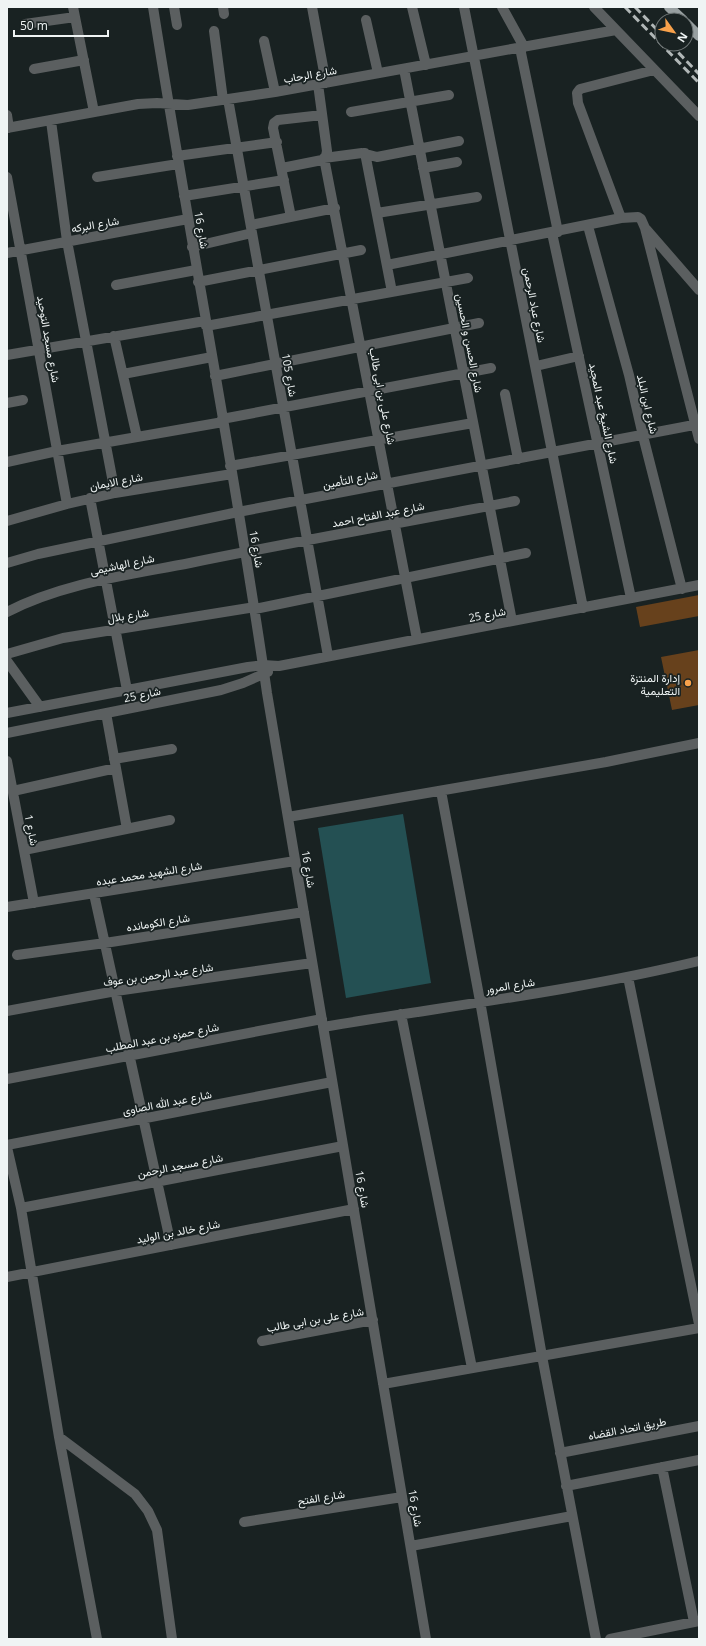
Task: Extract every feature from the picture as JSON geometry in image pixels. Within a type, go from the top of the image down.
[{"type":"street","name":"شارع 16","points":[[153,7],[177,160],[255,608],[263,670],[426,1639]]},
{"type":"street","points":[[174,7],[177,25]]},
{"type":"street","name":"شارع على بن ابى طالب","points":[[312,7],[322,84],[322,115],[327,154],[324,158],[344,253],[417,639]]},
{"type":"street","points":[[412,7],[426,65]]},
{"type":"street","name":"شارع عباد الرحمن","points":[[464,7],[583,608]]},
{"type":"street","name":"شارع الشيخ عبد المجيد","points":[[502,7],[522,47],[579,356],[631,598]]},
{"type":"street","points":[[594,7],[699,116]]},
{"type":"street","points":[[25,24],[74,12],[94,112]]},
{"type":"street","points":[[366,20],[378,73]]},
{"type":"street","name":"شارع الرحاب","points":[[8,128],[138,104],[168,103],[188,105],[275,92],[616,30]]},
{"type":"street","name":"شارع 105","points":[[214,31],[226,99],[237,147],[328,656]]},
{"type":"street","points":[[264,41],[275,92]]},
{"type":"street","points":[[34,69],[84,60]]},
{"type":"street","name":"شارع الحسن و الحسين","points":[[404,69],[512,621]]},
{"type":"street","points":[[621,218],[578,103],[577,93],[580,89],[654,70]]},
{"type":"street","points":[[351,112],[449,94]]},
{"type":"street","points":[[7,114],[8,128]]},
{"type":"street","points":[[291,217],[273,125],[276,121],[322,115]]},
{"type":"street","points":[[51,121],[67,241],[115,493]]},
{"type":"street","points":[[282,168],[324,158],[365,153],[376,157],[459,141]]},
{"type":"street","points":[[97,177],[237,147],[276,142]]},
{"type":"street","points":[[365,153],[378,213],[392,292]]},
{"type":"street","points":[[423,168],[457,162]]},
{"type":"street","name":"شارع مسجد التوحيد","points":[[7,177],[10,216],[20,251],[67,504]]},
{"type":"street","points":[[184,196],[284,180]]},
{"type":"street","points":[[378,213],[477,197]]},
{"type":"street","points":[[192,247],[291,217],[335,208]]},
{"type":"street","points":[[387,265],[588,226],[621,218],[638,216],[699,290]]},
{"type":"street","name":"شارع البركه","points":[[7,253],[188,219]]},
{"type":"street","points":[[643,223],[697,425],[699,439]]},
{"type":"street","name":"شارع ابن البلد","points":[[588,226],[629,375],[642,436],[682,589]]},
{"type":"street","points":[[198,282],[361,250]]},
{"type":"street","points":[[116,285],[196,270]]},
{"type":"street","points":[[7,355],[114,336],[267,315],[468,278]]},
{"type":"street","points":[[215,376],[479,323]]},
{"type":"street","points":[[114,336],[137,437]]},
{"type":"street","points":[[536,366],[579,356]]},
{"type":"street","points":[[123,374],[212,357]]},
{"type":"street","points":[[7,462],[57,451],[137,437],[491,368]]},
{"type":"street","points":[[505,394],[518,459]]},
{"type":"street","points":[[7,403],[23,400]]},
{"type":"street","name":"شارع الايمان","points":[[7,521],[90,498],[231,470],[292,455],[473,423]]},
{"type":"street","name":"شارع التأمين","points":[[7,563],[38,554],[238,512],[697,425]]},
{"type":"street","points":[[90,498],[107,579],[127,690]]},
{"type":"street","name":"شارع عبد الفتاح احمد","points":[[245,552],[515,501]]},
{"type":"street","name":"شارع الهاشيمى","points":[[7,612],[25,603],[66,588],[245,552]]},
{"type":"street","name":"شارع بلال","points":[[7,654],[63,638],[255,608],[526,553]]},
{"type":"street","name":"شارع 25","points":[[7,714],[127,690],[263,670],[328,656],[699,585]]},
{"type":"street","points":[[7,661],[40,707]]},
{"type":"street","name":"شارع 25","points":[[7,733],[221,690],[263,670]]},
{"type":"street","points":[[106,713],[127,829]]},
{"type":"street","points":[[288,817],[606,762],[699,743]]},
{"type":"street","points":[[13,791],[172,750]]},
{"type":"street","name":"شارع 1","points":[[7,761],[34,903]]},
{"type":"street","points":[[442,791],[542,1356],[596,1639]]},
{"type":"street","points":[[24,850],[170,820]]},
{"type":"street","name":"شارع الشهيد محمد عبده","points":[[7,907],[295,861]]},
{"type":"street","points":[[94,894],[171,1244]]},
{"type":"street","name":"شارع الكومانده","points":[[17,955],[304,912]]},
{"type":"street","name":"شارع المرور","points":[[322,1023],[401,1014],[480,1002],[628,977],[699,961]]},
{"type":"street","name":"شارع عبد الرحمن بن عوف","points":[[7,1011],[116,992],[312,963]]},
{"type":"street","points":[[628,977],[699,1324]]},
{"type":"street","points":[[401,1014],[472,1368]]},
{"type":"street","name":"شارع حمزه بن عبد المطلب","points":[[7,1079],[130,1055],[322,1023]]},
{"type":"street","name":"شارع عبد الله الصاوى","points":[[7,1146],[332,1082]]},
{"type":"street","points":[[7,1146],[20,1208],[59,1437],[97,1639]]},
{"type":"street","name":"شارع مسجد الرحمن","points":[[20,1208],[343,1146]]},
{"type":"street","name":"شارع خالد بن الوليد","points":[[7,1277],[354,1209]]},
{"type":"street","name":"شارع على بن ابى طالب","points":[[262,1341],[373,1320]]},
{"type":"street","points":[[383,1384],[699,1328]]},
{"type":"street","name":"طريق اتحاد القضاه","points":[[560,1453],[699,1426]]},
{"type":"street","points":[[59,1437],[135,1494],[148,1511],[157,1530],[172,1639]]},
{"type":"street","points":[[566,1486],[699,1460]]},
{"type":"street","points":[[610,1639],[696,1622],[662,1467]]},
{"type":"street","name":"شارع الفتح","points":[[244,1522],[402,1497]]},
{"type":"street","points":[[411,1546],[572,1516]]},
{"type":"shaded area","points":[[403,814],[431,983],[346,998],[318,828]]},
{"type":"building","points":[[699,595],[699,616],[640,627],[636,607]]},
{"type":"building","points":[[699,650],[699,705],[672,710],[661,657]]},
{"type":"railway","points":[[625,7],[699,83]]},
{"type":"railway","points":[[635,7],[654,27]]},
{"type":"railway","points":[[678,52],[699,74]]},
{"type":"place","name":"إدارة المنتزة التعليمية","points":[[688,683]]}]
